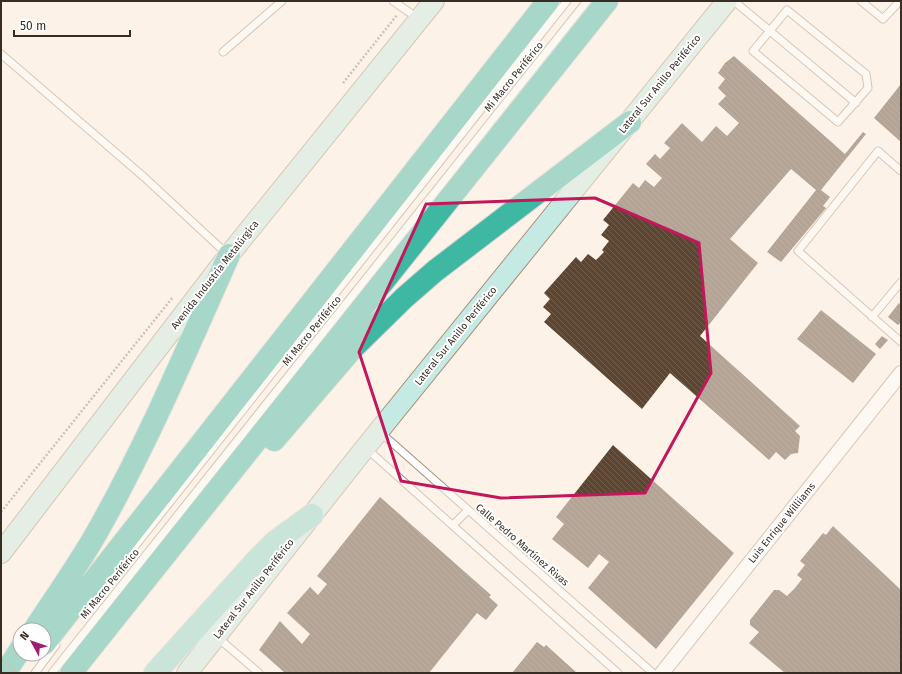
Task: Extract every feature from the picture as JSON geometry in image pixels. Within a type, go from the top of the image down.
[{"type":"highway","points":[[52,643],[548,1]]},
{"type":"highway","points":[[71,673],[607,1]]},
{"type":"highway","points":[[71,673],[332,372],[374,326],[435,271],[630,122]]},
{"type":"highway","points":[[39,622],[77,566],[115,500],[167,394],[229,255]]},
{"type":"highway","points":[[21,673],[30,662]]},
{"type":"main road","name":"Avenida Industria Metalúrgica","points":[[1,553],[229,255],[434,1]]},
{"type":"main road","name":"Lateral Sur Anillo Periférico","points":[[187,673],[365,448],[727,1]]},
{"type":"main road","points":[[155,673],[257,560],[275,542],[312,515]]},
{"type":"street","name":"Luis Enrique Williiams","points":[[662,673],[901,373]]},
{"type":"lane","points":[[223,52],[282,1]]},
{"type":"lane","points":[[392,1],[419,19]]},
{"type":"lane","name":"Mi Macro Periférico","points":[[89,605],[567,1]]},
{"type":"lane","name":"Mi Macro Periférico","points":[[52,673],[587,1]]},
{"type":"lane","points":[[734,1],[856,103]]},
{"type":"lane","points":[[861,1],[883,19],[900,1]]},
{"type":"lane","points":[[787,10],[866,74],[868,88],[856,103],[838,122],[753,51],[768,30],[787,10]]},
{"type":"lane","points":[[1,54],[144,177],[229,255]]},
{"type":"lane","points":[[901,171],[878,151],[798,251],[901,342]]},
{"type":"lane","points":[[872,317],[901,282]]},
{"type":"lane","name":"Calle Pedro Martínez Rivas","points":[[379,431],[653,673]]},
{"type":"lane","points":[[365,448],[618,673]]},
{"type":"lane","points":[[453,525],[468,510]]},
{"type":"lane","points":[[216,637],[259,673]]},
{"type":"lane","points":[[35,673],[41,662]]},
{"type":"path","points":[[9,661],[17,673]]},
{"type":"highlighted area","points":[[595,198],[699,243],[711,373],[645,493],[501,498],[401,481],[359,352],[426,204]]},
{"type":"building","points":[[734,56],[845,154],[863,132],[866,134],[821,190],[830,197],[823,206],[826,208],[781,262],[767,252],[816,190],[791,169],[730,239],[758,263],[700,336],[800,426],[795,431],[800,436],[798,453],[791,454],[785,460],[776,452],[769,460],[670,373],[642,409],[544,322],[551,314],[543,307],[550,299],[544,293],[576,257],[581,262],[588,254],[596,260],[604,252],[602,250],[609,241],[601,235],[609,225],[603,220],[633,183],[639,188],[645,180],[654,187],[662,178],[646,164],[655,154],[660,159],[670,148],[664,143],[682,123],[702,142],[716,126],[727,136],[739,123],[718,104],[726,96],[718,88],[725,79],[718,73],[725,63]]},
{"type":"building","points":[[901,84],[901,142],[874,118]]},
{"type":"building","points":[[899,303],[901,305],[901,322],[898,325],[888,317]]},
{"type":"building","points":[[821,310],[876,354],[853,383],[797,339]]},
{"type":"building","points":[[882,336],[888,340],[880,349],[875,344]]},
{"type":"building","points":[[613,445],[734,553],[656,649],[588,588],[609,562],[599,554],[588,568],[552,539],[564,524],[556,517]]},
{"type":"building","points":[[380,497],[491,595],[489,597],[498,605],[486,620],[477,613],[429,673],[285,673],[259,650],[280,621],[302,644],[310,634],[287,613],[310,587],[318,595],[327,584],[317,576]]},
{"type":"building","points":[[833,526],[901,590],[901,673],[785,673],[749,643],[759,632],[750,625],[750,620],[774,590],[779,590],[787,596],[795,588],[802,579],[797,575],[805,565],[800,561],[823,533],[826,535]]},
{"type":"building","points":[[537,642],[544,647],[546,645],[577,673],[512,673]]}]
